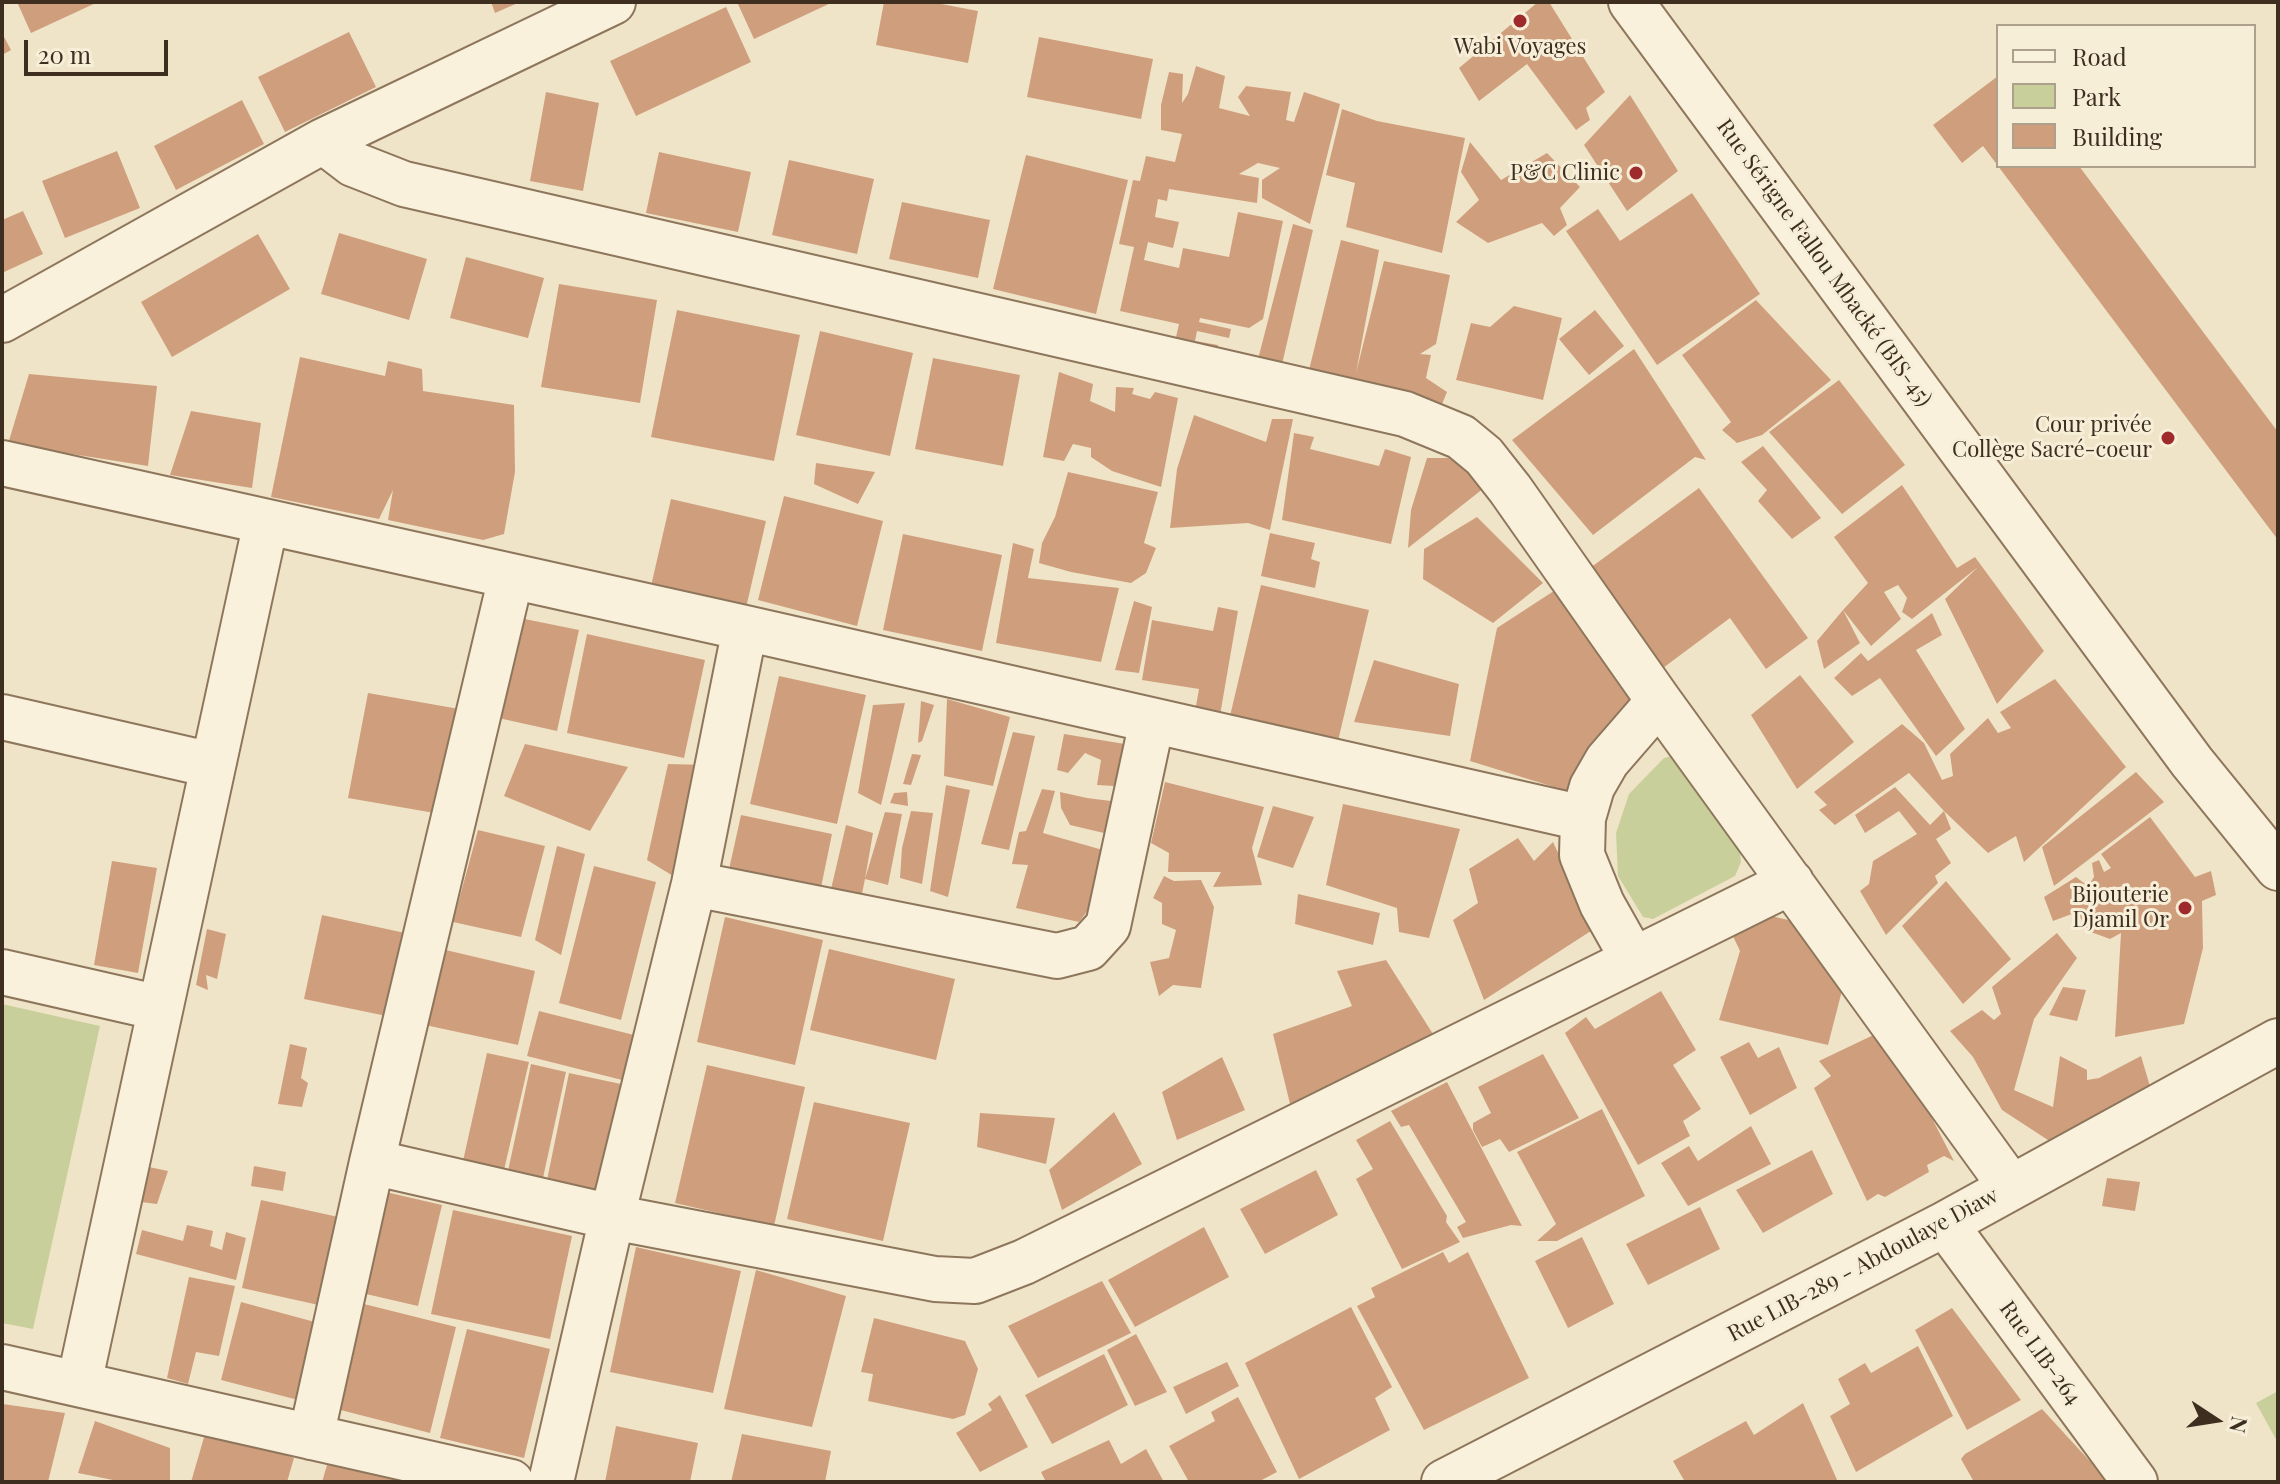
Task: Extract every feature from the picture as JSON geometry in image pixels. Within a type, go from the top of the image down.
[{"type":"street","points":[[2,320],[323,141],[613,2]]},
{"type":"street","name":"Rue Sérigne Fallou Mbacké (BIS-45)","points":[[1631,2],[2192,762],[2278,868]]},
{"type":"street","points":[[323,141],[353,164],[404,184],[1405,414],[1461,437],[1484,456],[1510,489],[1659,701],[2011,1187]]},
{"type":"street","points":[[2,463],[1583,818]]},
{"type":"street","points":[[79,1384],[266,522]]},
{"type":"street","points":[[311,1437],[372,1162],[511,577]]},
{"type":"street","points":[[551,1482],[694,884],[745,628]]},
{"type":"street","points":[[1633,959],[1585,866],[1582,855],[1583,818],[1592,787],[1607,761],[1659,701]]},
{"type":"street","points":[[2,717],[212,765]]},
{"type":"street","points":[[694,884],[1057,956],[1088,948],[1108,926],[1152,721]]},
{"type":"street","points":[[372,1162],[612,1217],[935,1279],[975,1281],[1024,1262],[1791,882]]},
{"type":"street","points":[[2,972],[160,1008]]},
{"type":"street","name":"Rue LIB-289 - Abdoulaye Diaw","points":[[1444,1482],[1945,1224],[2278,1041]]},
{"type":"street","name":"Rue LIB-264","points":[[1945,1224],[2135,1482]]},
{"type":"street","points":[[2,1367],[511,1482]]},
{"type":"green space","points":[[1672,756],[1740,852],[1741,862],[1735,876],[1653,919],[1643,917],[1618,876],[1616,833],[1629,794],[1664,758]]},
{"type":"green space","points":[[2,1004],[100,1026],[33,1329],[2,1323]]},
{"type":"green space","points":[[2278,1391],[2278,1443],[2256,1403]]},
{"type":"building","points":[[17,2],[98,2],[31,33]]},
{"type":"building","points":[[491,2],[520,2],[495,13]]},
{"type":"building","points":[[737,2],[833,2],[754,39]]},
{"type":"building","points":[[884,2],[931,2],[978,11],[968,63],[876,45]]},
{"type":"building","points":[[1538,2],[1549,2],[1605,92],[1586,108],[1590,120],[1576,130],[1527,64],[1479,101],[1459,68]]},
{"type":"building","points":[[726,7],[751,62],[636,116],[610,61]]},
{"type":"building","points":[[349,32],[376,87],[285,132],[258,77]]},
{"type":"building","points":[[2,33],[11,50],[2,55]]},
{"type":"building","points":[[1039,37],[1153,59],[1141,119],[1027,97]]},
{"type":"building","points":[[1196,66],[1225,76],[1219,108],[1250,116],[1238,97],[1246,86],[1291,92],[1286,120],[1294,122],[1304,92],[1340,104],[1310,224],[1262,198],[1262,180],[1280,168],[1258,163],[1239,174],[1259,178],[1257,203],[1169,189],[1167,201],[1158,199],[1155,217],[1179,222],[1173,248],[1148,242],[1144,260],[1179,268],[1183,248],[1229,257],[1238,212],[1283,221],[1263,319],[1249,328],[1200,318],[1199,322],[1231,329],[1229,338],[1197,331],[1195,341],[1218,345],[1216,355],[1174,346],[1179,324],[1120,311],[1134,247],[1119,244],[1133,180],[1140,181],[1146,156],[1175,162],[1182,134],[1161,130],[1161,105],[1169,72],[1183,74],[1182,103],[1188,94]]},
{"type":"building","points":[[1996,78],[1996,163],[1983,146],[1962,163],[1933,125]]},
{"type":"building","points":[[546,92],[599,103],[583,191],[530,181]]},
{"type":"building","points":[[1630,95],[1678,171],[1627,211],[1584,145]]},
{"type":"building","points":[[242,100],[264,144],[176,190],[154,146]]},
{"type":"building","points":[[1342,109],[1377,121],[1465,138],[1442,253],[1346,227],[1355,183],[1326,175]]},
{"type":"building","points":[[1470,142],[1501,180],[1547,153],[1580,187],[1560,208],[1567,225],[1554,236],[1542,223],[1488,243],[1456,222],[1479,200],[1461,172]]},
{"type":"building","points":[[117,151],[140,208],[65,238],[42,181]]},
{"type":"building","points":[[659,152],[751,172],[738,232],[646,213]]},
{"type":"building","points":[[1026,155],[1128,180],[1096,314],[993,289]]},
{"type":"building","points":[[789,160],[874,179],[857,254],[772,235]]},
{"type":"building","points":[[1999,168],[2080,168],[2278,432],[2278,540]]},
{"type":"building","points":[[1692,193],[1760,294],[1657,365],[1566,231],[1598,209],[1620,241]]},
{"type":"building","points":[[902,202],[990,220],[978,278],[889,259]]},
{"type":"building","points":[[23,211],[43,254],[2,273],[2,220]]},
{"type":"building","points":[[1293,224],[1313,230],[1280,373],[1257,363]]},
{"type":"building","points":[[339,233],[427,259],[409,320],[321,294]]},
{"type":"building","points":[[258,234],[290,289],[172,357],[141,302]]},
{"type":"building","points":[[1341,240],[1379,250],[1356,373],[1384,261],[1450,275],[1436,344],[1420,354],[1431,355],[1426,378],[1447,392],[1440,409],[1309,370]]},
{"type":"building","points":[[466,257],[544,278],[528,338],[450,318]]},
{"type":"building","points":[[559,284],[657,300],[640,403],[541,387]]},
{"type":"building","points":[[1756,300],[1831,380],[1762,435],[1737,443],[1722,430],[1731,422],[1682,355]]},
{"type":"building","points":[[1514,306],[1562,318],[1543,400],[1456,380],[1471,323],[1490,327]]},
{"type":"building","points":[[677,310],[800,335],[774,461],[651,437]]},
{"type":"building","points":[[1595,310],[1624,346],[1589,375],[1559,339]]},
{"type":"building","points":[[820,331],[913,353],[890,456],[796,435]]},
{"type":"building","points":[[1634,349],[1706,460],[1695,457],[1593,535],[1512,440]]},
{"type":"building","points":[[300,357],[385,376],[388,361],[422,369],[423,391],[514,405],[515,472],[504,534],[483,540],[388,520],[393,490],[379,519],[271,497]]},
{"type":"building","points":[[933,358],[1020,375],[1003,466],[915,449]]},
{"type":"building","points":[[1059,372],[1093,384],[1090,401],[1115,412],[1116,387],[1134,388],[1132,394],[1150,399],[1155,392],[1178,398],[1161,487],[1112,471],[1091,457],[1091,448],[1073,444],[1064,461],[1043,457]]},
{"type":"building","points":[[29,374],[157,386],[148,466],[8,444]]},
{"type":"building","points":[[1839,380],[1905,465],[1842,514],[1769,432]]},
{"type":"building","points":[[191,411],[261,423],[252,488],[170,475]]},
{"type":"building","points":[[1194,415],[1266,442],[1272,419],[1293,419],[1270,530],[1248,523],[1170,528],[1177,469]]},
{"type":"building","points":[[1294,433],[1314,437],[1310,449],[1379,466],[1385,449],[1411,457],[1391,544],[1282,520]]},
{"type":"building","points":[[1763,446],[1821,518],[1792,539],[1758,501],[1767,490],[1741,462]]},
{"type":"building","points":[[1427,458],[1459,458],[1484,488],[1408,548],[1411,510]]},
{"type":"building","points":[[816,463],[875,472],[858,504],[814,484]]},
{"type":"building","points":[[1068,472],[1158,492],[1144,543],[1156,548],[1146,573],[1131,583],[1039,563],[1042,543],[1055,517]]},
{"type":"building","points":[[1902,485],[1957,568],[1975,557],[2044,651],[1997,704],[1945,599],[1978,567],[1912,619],[1902,612],[1907,598],[1898,585],[1884,592],[1901,619],[1871,646],[1843,610],[1868,583],[1834,537]]},
{"type":"building","points":[[1699,488],[1808,638],[1766,669],[1730,618],[1663,668],[1590,568]]},
{"type":"building","points":[[784,496],[883,521],[857,626],[758,600]]},
{"type":"building","points":[[671,499],[766,521],[746,608],[651,586]]},
{"type":"building","points":[[1477,517],[1543,583],[1493,623],[1423,579],[1424,549]]},
{"type":"building","points":[[1270,533],[1315,543],[1311,559],[1320,562],[1315,588],[1261,576]]},
{"type":"building","points":[[903,534],[1002,555],[982,651],[883,630]]},
{"type":"building","points":[[1013,543],[1034,549],[1028,578],[1119,588],[1101,662],[996,643]]},
{"type":"building","points":[[1261,585],[1369,610],[1338,741],[1230,716]]},
{"type":"building","points":[[1563,585],[1635,691],[1570,792],[1470,761],[1497,628]]},
{"type":"building","points":[[1134,601],[1152,607],[1139,673],[1115,670]]},
{"type":"building","points":[[1218,607],[1238,611],[1219,721],[1194,717],[1199,689],[1142,680],[1152,620],[1213,631]]},
{"type":"building","points":[[1843,610],[1860,643],[1824,669],[1817,641]]},
{"type":"building","points":[[1932,613],[1942,635],[1916,650],[1965,729],[1936,756],[1880,678],[1852,696],[1834,678],[1861,653],[1868,661]]},
{"type":"building","points":[[515,617],[579,630],[557,731],[494,717]]},
{"type":"building","points":[[587,634],[705,660],[684,758],[567,733]]},
{"type":"building","points":[[1374,660],[1459,684],[1450,736],[1354,722]]},
{"type":"building","points":[[1800,675],[1854,742],[1797,789],[1751,715]]},
{"type":"building","points":[[779,676],[866,695],[837,824],[750,804]]},
{"type":"building","points":[[2055,679],[2126,767],[2024,862],[2016,836],[1988,853],[1909,773],[1835,825],[1819,810],[1827,805],[1814,792],[1902,724],[1924,743],[1942,780],[1953,776],[1950,754],[1988,718],[1998,733],[2011,728],[2000,712]]},
{"type":"building","points":[[368,693],[465,710],[446,815],[348,798]]},
{"type":"building","points":[[947,699],[1010,717],[993,786],[944,776]]},
{"type":"building","points":[[921,701],[934,705],[922,741],[918,743]]},
{"type":"building","points":[[905,703],[881,805],[858,793],[873,705]]},
{"type":"building","points":[[1013,732],[1035,736],[1009,850],[981,844]]},
{"type":"building","points":[[1064,734],[1137,746],[1131,787],[1097,785],[1101,760],[1085,753],[1068,773],[1057,770]]},
{"type":"building","points":[[525,744],[628,767],[590,831],[504,796]]},
{"type":"building","points":[[912,754],[921,755],[911,785],[903,784]]},
{"type":"building","points":[[668,764],[707,765],[678,879],[647,860]]},
{"type":"building","points":[[2136,772],[2164,802],[2054,886],[2042,847]]},
{"type":"building","points":[[1165,782],[1264,807],[1252,848],[1262,885],[1213,887],[1221,872],[1168,872],[1169,853],[1151,843]]},
{"type":"building","points":[[946,785],[970,790],[948,897],[930,891]]},
{"type":"building","points":[[1895,787],[1930,825],[1944,811],[1951,829],[1936,839],[1951,863],[1935,876],[1938,883],[1886,935],[1860,891],[1869,884],[1873,861],[1917,834],[1899,811],[1865,833],[1855,815]]},
{"type":"building","points":[[1042,789],[1055,791],[1043,833],[1117,854],[1112,879],[1079,922],[1016,908],[1028,865],[1012,864],[1019,832],[1026,831]]},
{"type":"building","points":[[907,792],[908,806],[890,803],[894,793]]},
{"type":"building","points":[[1060,792],[1127,803],[1117,844],[1102,843],[1104,833],[1070,825],[1061,808]]},
{"type":"building","points":[[1343,804],[1460,829],[1429,938],[1399,932],[1397,908],[1326,885]]},
{"type":"building","points":[[1273,806],[1314,817],[1293,868],[1257,857]]},
{"type":"building","points":[[911,811],[933,813],[922,884],[900,878],[902,848]]},
{"type":"building","points":[[885,812],[902,814],[888,885],[865,879]]},
{"type":"building","points":[[741,815],[832,834],[818,902],[726,883]]},
{"type":"building","points":[[2150,817],[2195,877],[2211,871],[2216,895],[2202,901],[2203,948],[2184,1024],[2115,1037],[2121,933],[2110,939],[2088,931],[2077,912],[2053,921],[2044,897],[2076,877],[2088,886],[2094,877],[2092,863],[2099,860],[2104,872],[2111,868],[2101,854]]},
{"type":"building","points":[[846,825],[873,833],[859,908],[828,902]]},
{"type":"building","points":[[478,830],[545,846],[521,937],[453,922]]},
{"type":"building","points":[[1518,838],[1534,861],[1553,842],[1594,929],[1484,1000],[1453,920],[1478,903],[1469,869]]},
{"type":"building","points":[[557,846],[585,854],[561,955],[535,940]]},
{"type":"building","points":[[112,861],[157,868],[138,973],[94,965]]},
{"type":"building","points":[[594,866],[656,882],[621,1020],[559,1003]]},
{"type":"building","points":[[1164,876],[1174,881],[1201,880],[1214,907],[1201,988],[1173,985],[1159,996],[1150,962],[1169,958],[1176,930],[1162,924],[1162,903],[1153,898]]},
{"type":"building","points":[[1946,881],[2011,959],[1963,1004],[1902,926]]},
{"type":"building","points":[[1298,894],[1380,913],[1373,945],[1295,924]]},
{"type":"building","points":[[322,915],[419,936],[401,1019],[304,999]]},
{"type":"building","points":[[1767,915],[1797,922],[1846,975],[1828,1045],[1719,1020],[1740,951],[1732,934]]},
{"type":"building","points":[[725,917],[823,940],[795,1065],[697,1042]]},
{"type":"building","points":[[207,929],[226,934],[217,979],[206,975],[208,990],[196,985]]},
{"type":"building","points":[[2057,933],[2077,958],[2034,1019],[2014,1090],[2053,1107],[2060,1056],[2087,1070],[2087,1080],[2099,1078],[2141,1056],[2152,1093],[2054,1144],[2002,1110],[1973,1057],[1950,1031],[1982,1010],[1994,1020],[2001,1014],[1992,987]]},
{"type":"building","points":[[433,947],[535,971],[518,1045],[416,1023]]},
{"type":"building","points":[[829,949],[955,979],[936,1060],[810,1030]]},
{"type":"building","points":[[1386,960],[1433,1034],[1291,1108],[1273,1034],[1352,1006],[1337,971]]},
{"type":"building","points":[[2063,987],[2086,990],[2077,1021],[2049,1015]]},
{"type":"building","points":[[1661,991],[1696,1050],[1673,1065],[1701,1109],[1683,1121],[1690,1136],[1638,1165],[1565,1033],[1586,1017],[1595,1029]]},
{"type":"building","points":[[539,1011],[634,1035],[622,1080],[527,1056]]},
{"type":"building","points":[[1886,1029],[1954,1161],[1944,1156],[1927,1165],[1929,1172],[1885,1197],[1878,1194],[1867,1201],[1814,1088],[1831,1076],[1819,1061]]},
{"type":"building","points":[[1749,1042],[1758,1058],[1779,1047],[1797,1088],[1750,1115],[1720,1057]]},
{"type":"building","points":[[290,1044],[307,1048],[301,1078],[308,1083],[302,1107],[278,1104]]},
{"type":"building","points":[[487,1053],[529,1062],[504,1170],[463,1161]]},
{"type":"building","points":[[1543,1054],[1579,1118],[1509,1152],[1500,1139],[1482,1147],[1473,1130],[1473,1123],[1491,1113],[1478,1087]]},
{"type":"building","points":[[1222,1057],[1245,1110],[1177,1140],[1162,1092]]},
{"type":"building","points":[[531,1064],[566,1072],[543,1178],[508,1171]]},
{"type":"building","points":[[707,1065],[805,1087],[774,1226],[675,1203]]},
{"type":"building","points":[[569,1073],[621,1084],[599,1190],[547,1180]]},
{"type":"building","points":[[1447,1082],[1522,1226],[1511,1225],[1463,1238],[1457,1227],[1466,1222],[1409,1125],[1401,1127],[1391,1111]]},
{"type":"building","points":[[814,1102],[910,1123],[883,1241],[787,1219]]},
{"type":"building","points":[[1602,1109],[1645,1196],[1557,1241],[1537,1241],[1556,1224],[1517,1152]]},
{"type":"building","points":[[1114,1112],[1142,1164],[1062,1210],[1049,1170]]},
{"type":"building","points":[[980,1113],[1055,1118],[1046,1164],[977,1147]]},
{"type":"building","points":[[1390,1121],[1460,1242],[1402,1269],[1356,1179],[1373,1169],[1356,1140]]},
{"type":"building","points":[[1751,1126],[1771,1164],[1688,1206],[1661,1163],[1689,1146],[1698,1161]]},
{"type":"building","points":[[1812,1150],[1833,1194],[1763,1233],[1736,1190]]},
{"type":"building","points":[[254,1166],[286,1172],[283,1191],[251,1186]]},
{"type":"building","points":[[149,1167],[168,1171],[157,1204],[141,1202]]},
{"type":"building","points":[[1316,1170],[1338,1215],[1265,1254],[1240,1209]]},
{"type":"building","points":[[2107,1178],[2140,1182],[2135,1211],[2102,1206]]},
{"type":"building","points":[[377,1190],[442,1205],[418,1306],[353,1291]]},
{"type":"building","points":[[261,1200],[352,1220],[332,1308],[242,1288]]},
{"type":"building","points":[[1700,1207],[1720,1249],[1648,1285],[1626,1244]]},
{"type":"building","points":[[453,1210],[572,1236],[550,1339],[431,1314]]},
{"type":"building","points":[[187,1225],[213,1231],[210,1246],[222,1250],[226,1232],[246,1238],[236,1280],[136,1254],[142,1230],[183,1241]]},
{"type":"building","points":[[1204,1227],[1229,1277],[1135,1327],[1108,1280]]},
{"type":"building","points":[[1582,1237],[1614,1304],[1568,1328],[1535,1261]]},
{"type":"building","points":[[636,1247],[741,1271],[713,1393],[610,1372]]},
{"type":"building","points":[[1443,1252],[1449,1263],[1468,1252],[1529,1378],[1424,1430],[1357,1306],[1375,1297],[1371,1288]]},
{"type":"building","points":[[756,1270],[846,1296],[812,1427],[724,1409]]},
{"type":"building","points":[[189,1277],[235,1286],[219,1356],[196,1352],[188,1384],[167,1378]]},
{"type":"building","points":[[1102,1281],[1131,1333],[1038,1378],[1008,1326]]},
{"type":"building","points":[[241,1302],[326,1325],[306,1402],[221,1380]]},
{"type":"building","points":[[356,1302],[456,1327],[430,1433],[329,1407]]},
{"type":"building","points":[[1351,1307],[1392,1387],[1375,1398],[1390,1430],[1299,1479],[1245,1363]]},
{"type":"building","points":[[1952,1308],[2021,1400],[1967,1430],[1915,1330]]},
{"type":"building","points":[[874,1318],[965,1341],[978,1369],[965,1415],[953,1419],[868,1401],[873,1374],[861,1372]]},
{"type":"building","points":[[467,1329],[550,1349],[524,1458],[440,1438]]},
{"type":"building","points":[[1136,1334],[1167,1392],[1135,1406],[1107,1350]]},
{"type":"building","points":[[1918,1346],[1953,1416],[1856,1472],[1830,1416],[1850,1404],[1838,1379],[1865,1363],[1871,1373]]},
{"type":"building","points":[[1104,1354],[1128,1405],[1052,1444],[1025,1395]]},
{"type":"building","points":[[1227,1362],[1239,1386],[1186,1414],[1173,1387]]},
{"type":"building","points":[[1000,1395],[1028,1447],[980,1472],[956,1433],[992,1410],[988,1404]]},
{"type":"building","points":[[1238,1397],[1277,1472],[1258,1482],[1189,1482],[1169,1446],[1215,1421],[1211,1412]]},
{"type":"building","points":[[1803,1403],[1838,1482],[1685,1482],[1673,1461],[1746,1421],[1754,1435]]},
{"type":"building","points":[[3,1404],[65,1413],[48,1482],[2,1482]]},
{"type":"building","points":[[2042,1409],[2109,1482],[1974,1482],[1961,1459],[1965,1454]]},
{"type":"building","points":[[95,1421],[170,1448],[170,1482],[123,1482],[78,1473]]},
{"type":"building","points":[[616,1426],[698,1443],[690,1482],[605,1482]]},
{"type":"building","points":[[207,1427],[294,1458],[287,1482],[191,1482]]},
{"type":"building","points":[[742,1434],[831,1451],[825,1482],[731,1482]]},
{"type":"building","points":[[1109,1440],[1121,1464],[1146,1449],[1164,1482],[1046,1482],[1041,1472]]},
{"type":"building","points":[[330,1455],[400,1482],[322,1482]]},
{"type":"place","name":"Wabi Voyages","points":[[1520,21]]},
{"type":"place","name":"P&C Clinic","points":[[1636,173]]},
{"type":"place","name":"Cour privée Collège Sacré-coeur","points":[[2168,438]]},
{"type":"place","name":"Bijouterie Djamil Or","points":[[2185,908]]}]
